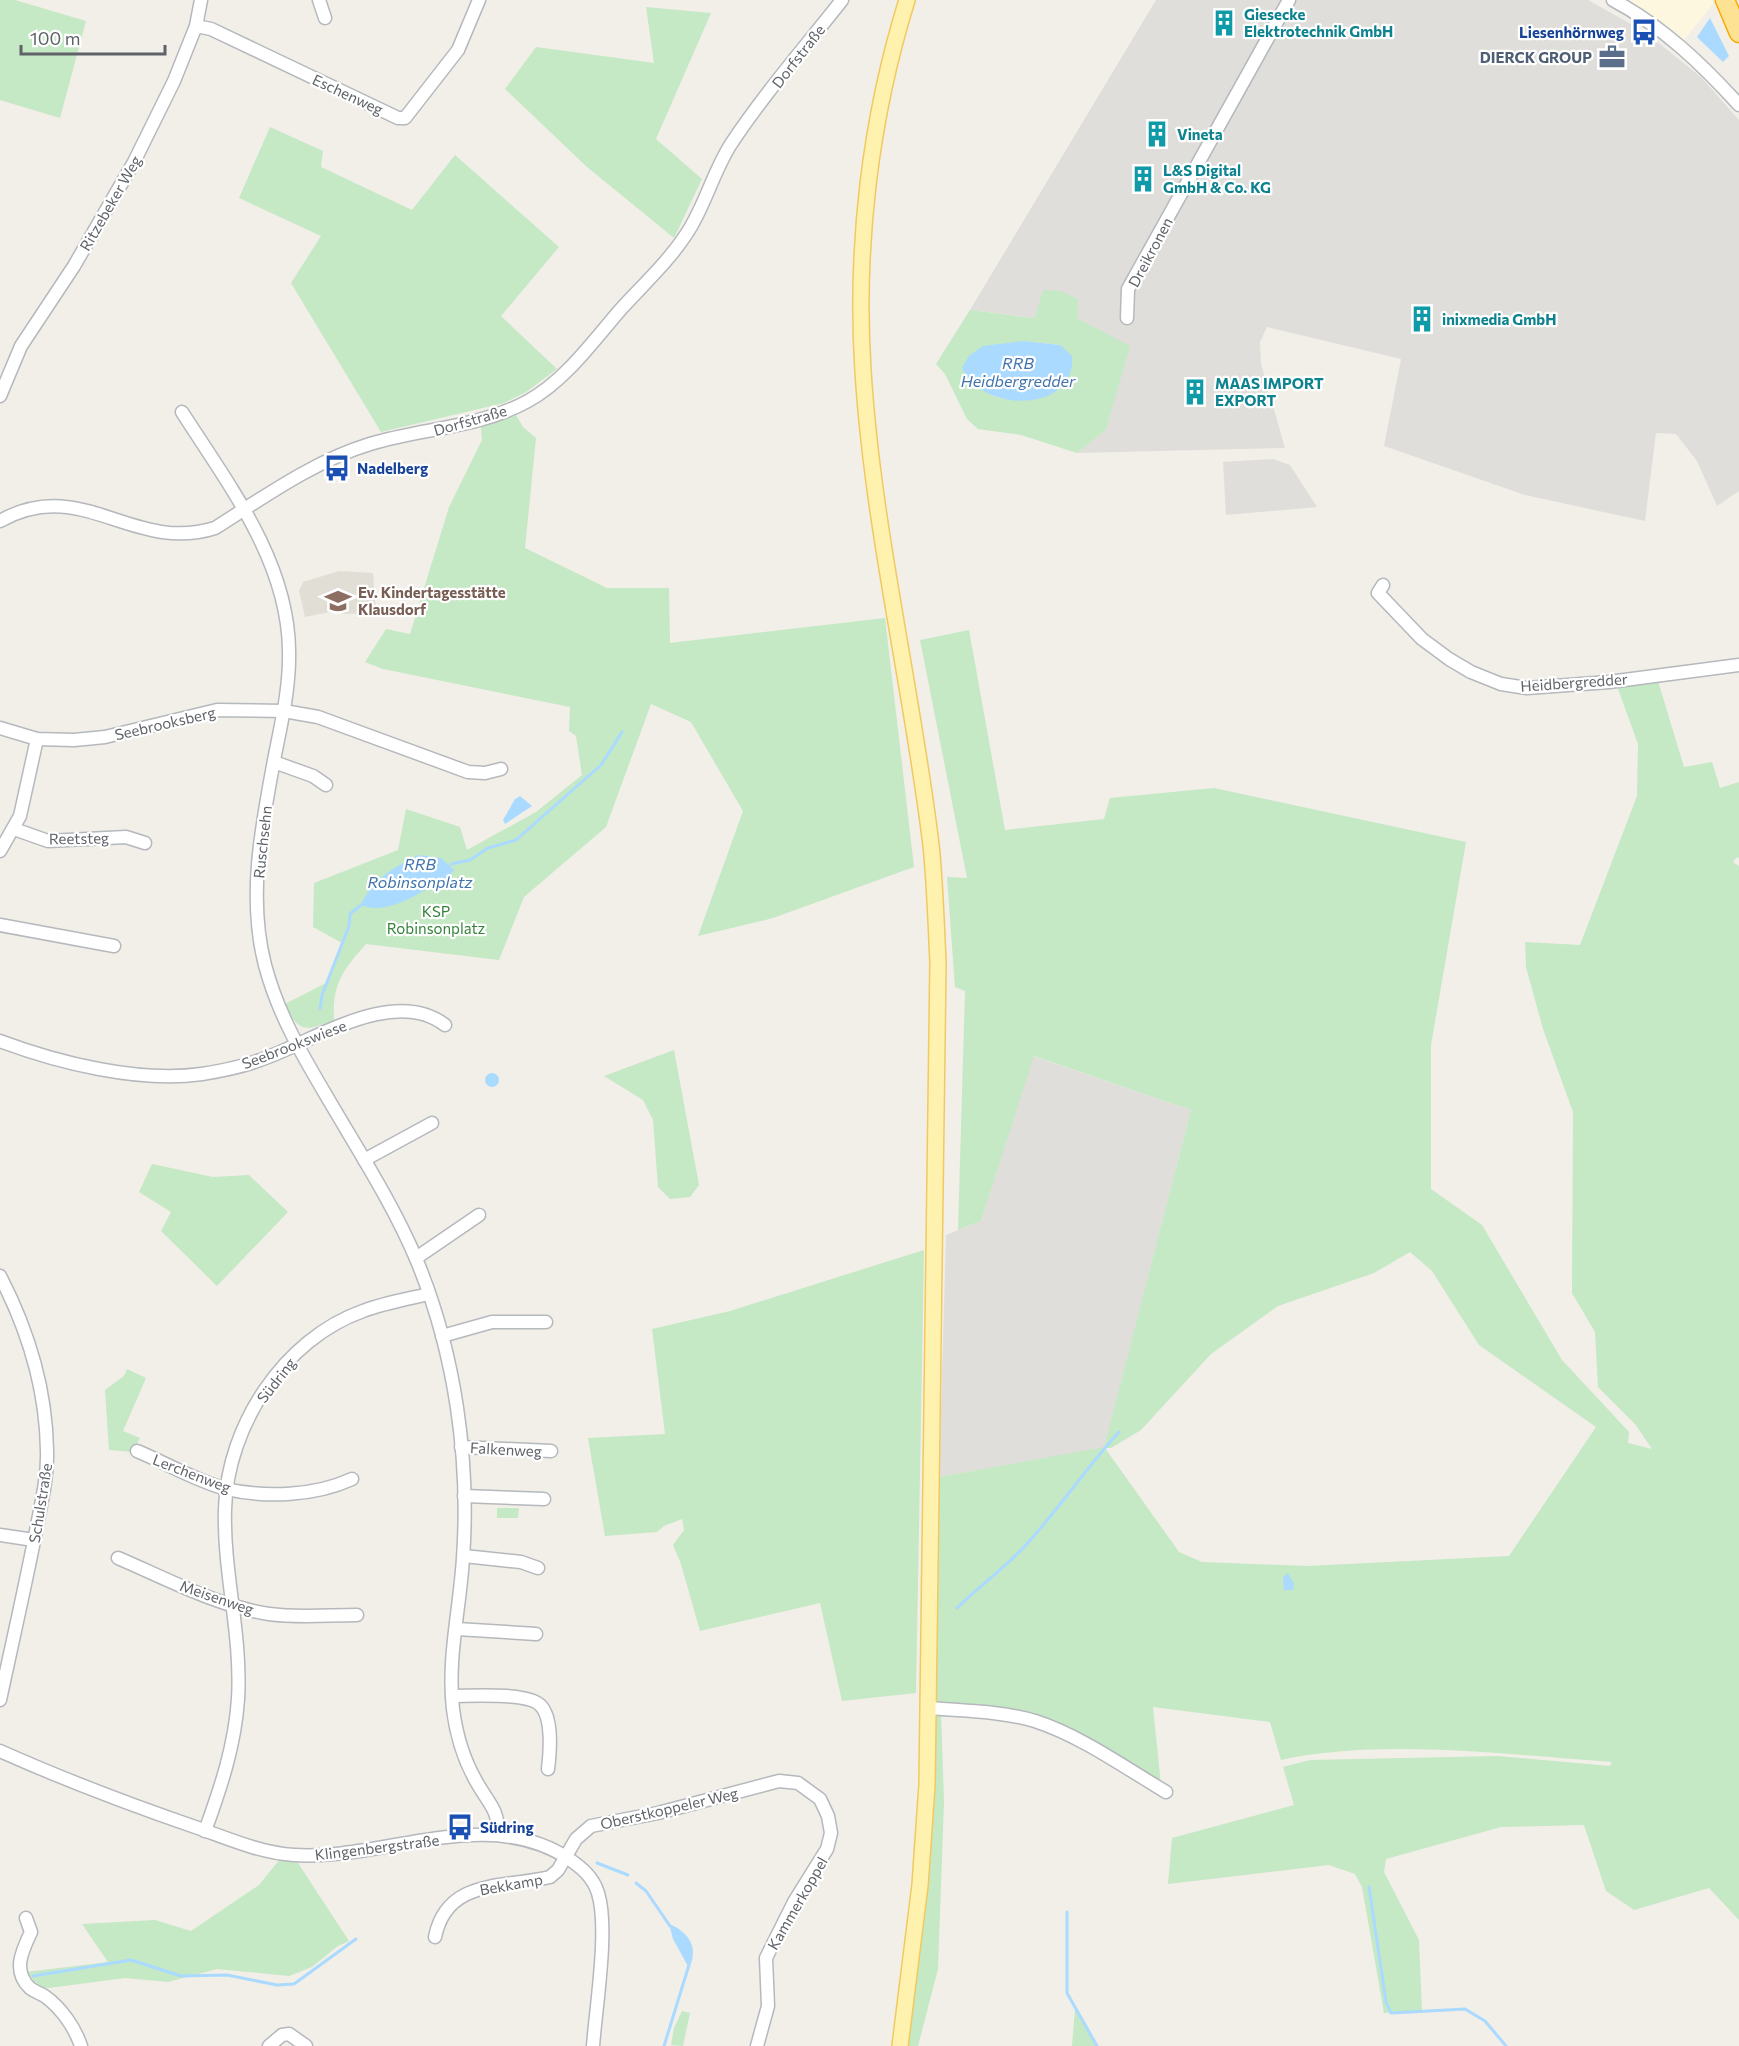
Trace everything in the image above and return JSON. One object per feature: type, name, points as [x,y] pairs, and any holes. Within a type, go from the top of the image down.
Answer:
[{"type":"highway","points":[[1725,0],[1739,33]]},
{"type":"main road","points":[[900,2046],[920,1885],[927,1785],[938,962],[931,846],[869,444],[863,369],[862,278],[870,171],[883,89],[907,0]]},
{"type":"street","name":"Ritzebeker Weg","points":[[0,396],[21,346],[74,266],[134,162],[174,81],[196,26],[201,0]]},
{"type":"street","points":[[319,0],[325,18]]},
{"type":"street","name":"Eschenweg","points":[[196,26],[211,29],[398,118],[405,118],[458,50],[479,0]]},
{"type":"street","name":"Dorfstraße","points":[[0,521],[34,506],[67,506],[153,531],[176,535],[199,533],[215,528],[301,475],[352,450],[502,413],[529,401],[546,389],[575,360],[681,241],[738,133],[842,0]]},
{"type":"street","name":"Dreikronen","points":[[1126,318],[1128,290],[1288,0]]},
{"type":"street","points":[[1612,0],[1666,35],[1702,65],[1739,105]]},
{"type":"street","points":[[182,412],[244,509]]},
{"type":"street","name":"Ruschsehn","points":[[244,509],[279,586],[286,615],[289,650],[284,711],[264,814],[257,870],[257,904],[265,964],[296,1044],[364,1161],[416,1258]]},
{"type":"street","name":"Heidbergredder","points":[[1383,585],[1378,593],[1422,639],[1471,672],[1501,684],[1527,688],[1609,682],[1739,665]]},
{"type":"street","name":"Seebrooksberg","points":[[0,728],[37,739],[105,737],[217,710],[284,711],[318,717],[457,769],[485,773],[501,770]]},
{"type":"street","points":[[0,851],[14,829],[24,801],[37,739]]},
{"type":"street","points":[[274,762],[296,769],[326,785]]},
{"type":"street","name":"Reetsteg","points":[[14,829],[48,841],[126,837],[145,843]]},
{"type":"street","points":[[0,926],[114,946]]},
{"type":"street","name":"Seebrookswiese","points":[[0,1041],[95,1067],[182,1076],[224,1070],[260,1060],[325,1030],[362,1018],[398,1012],[420,1013],[436,1018],[445,1025]]},
{"type":"street","points":[[364,1161],[432,1123]]},
{"type":"street","points":[[478,1215],[416,1258],[442,1336],[455,1398],[461,1447],[464,1556],[452,1696],[459,1737],[475,1780],[496,1812],[498,1836]]},
{"type":"street","name":"Schulstraße","points":[[0,1276],[18,1311],[39,1377],[48,1450],[45,1483],[0,1700]]},
{"type":"street","name":"Südring","points":[[205,1831],[226,1772],[236,1726],[239,1668],[226,1527],[227,1489],[233,1459],[247,1419],[271,1382],[299,1351],[334,1326],[361,1311],[429,1294]]},
{"type":"street","points":[[442,1336],[492,1322],[546,1322]]},
{"type":"street","name":"Falkenweg","points":[[461,1447],[551,1451]]},
{"type":"street","name":"Lerchenweg","points":[[137,1451],[227,1489],[306,1493],[335,1487],[352,1479]]},
{"type":"street","points":[[464,1496],[544,1499]]},
{"type":"street","points":[[0,1535],[34,1540]]},
{"type":"street","points":[[464,1556],[521,1562],[538,1568]]},
{"type":"street","name":"Meisenweg","points":[[118,1558],[233,1605],[293,1616],[357,1615]]},
{"type":"street","points":[[457,1629],[536,1634]]},
{"type":"street","points":[[452,1696],[523,1698],[539,1703],[544,1710],[550,1739],[548,1769]]},
{"type":"street","points":[[929,1708],[1002,1714],[1035,1721],[1065,1734],[1166,1792]]},
{"type":"street","name":"Klingenbergstraße","points":[[0,1751],[102,1795],[205,1831],[266,1850],[292,1855],[358,1851],[464,1836],[498,1836],[545,1847],[565,1856],[582,1868],[594,1882],[600,1904],[601,1942],[593,2046]]},
{"type":"street","name":"Oberstkoppeler Weg","points":[[565,1856],[576,1839],[591,1826],[621,1818],[651,1815],[787,1780]]},
{"type":"street","name":"Kammerkoppel","points":[[757,2046],[768,2006],[766,1958],[794,1902],[827,1849],[831,1833],[828,1816],[820,1799],[810,1790],[787,1780]]},
{"type":"street","name":"Bekkamp","points":[[435,1937],[445,1912],[471,1891],[487,1886],[550,1876],[558,1870],[565,1856]]},
{"type":"street","points":[[26,1918],[31,1932],[22,1950],[19,1968],[30,1987],[48,1999],[73,2025],[81,2046]]},
{"type":"street","points":[[269,2046],[282,2035],[289,2034],[306,2046]]},
{"type":"shaded area","points":[[1156,0],[1588,0],[1645,32],[1701,77],[1739,120],[1739,491],[1717,506],[1697,461],[1676,434],[1656,433],[1645,521],[1525,495],[1384,446],[1401,359],[1267,327],[1260,342],[1261,364],[1285,448],[1077,453],[1106,430],[1129,346],[1077,318],[1036,318],[970,310]]},
{"type":"shaded area","points":[[1625,0],[1712,0],[1713,4],[1684,40]]},
{"type":"shaded area","points":[[1273,459],[1290,465],[1317,507],[1226,515],[1223,462]]},
{"type":"shaded area","name":"Ev. Kindertagesstätte Klausdorf","points":[[339,571],[373,573],[376,613],[330,612],[305,617],[299,591],[303,582]]},
{"type":"shaded area","points":[[1033,1056],[1191,1110],[1104,1448],[939,1477],[946,1235],[981,1221]]},
{"type":"green space","points":[[0,0],[15,0],[86,21],[60,118],[0,100]]},
{"type":"green space","points":[[646,7],[711,13],[656,139],[702,179],[674,238],[587,167],[505,89],[536,47],[654,63]]},
{"type":"green space","points":[[270,127],[323,151],[321,167],[412,210],[455,155],[559,247],[501,316],[557,369],[526,392],[504,403],[381,432],[291,283],[321,236],[239,198]]},
{"type":"green space","points":[[1043,290],[1061,291],[1078,299],[1077,318],[1130,346],[1106,430],[1077,453],[1021,435],[978,429],[967,419],[945,374],[936,364],[970,310],[1035,318]],"holes":[[[1024,341],[1060,345],[1027,399],[1004,399],[990,394],[965,367]]]},
{"type":"green space","name":"KSP Robinsonplatz","points":[[516,415],[523,427],[536,438],[525,548],[607,588],[669,588],[670,643],[885,618],[914,867],[773,918],[698,936],[743,811],[691,722],[651,704],[606,827],[524,897],[499,960],[366,944],[345,970],[337,987],[334,1020],[310,1028],[304,1027],[295,1021],[285,1004],[326,983],[342,943],[313,927],[314,883],[398,850],[406,809],[460,827],[467,850],[536,812],[582,775],[576,736],[569,731],[570,707],[383,669],[365,662],[386,629],[410,634],[449,507],[482,440],[481,427]]},
{"type":"green space","points":[[969,630],[1005,830],[1104,819],[1110,798],[1214,788],[1466,842],[1431,1045],[1431,1189],[1482,1225],[1562,1360],[1629,1432],[1628,1443],[1652,1449],[1635,1424],[1598,1387],[1595,1332],[1572,1293],[1573,1112],[1543,1029],[1526,967],[1525,942],[1580,945],[1637,796],[1638,744],[1617,686],[1658,681],[1684,767],[1712,762],[1720,788],[1739,782],[1739,858],[1737,857],[1733,862],[1739,866],[1739,1920],[1709,1888],[1634,1910],[1606,1891],[1584,1825],[1501,1827],[1386,1859],[1384,1872],[1419,1940],[1422,2011],[1384,2013],[1362,1887],[1355,1874],[1329,1865],[1168,1884],[1172,1838],[1294,1805],[1283,1767],[1310,1760],[1498,1756],[1610,1766],[1612,1762],[1488,1752],[1403,1749],[1320,1753],[1281,1760],[1270,1722],[1153,1707],[1161,1785],[1066,1731],[1006,1712],[935,1702],[939,1477],[1104,1447],[1191,1110],[1034,1056],[981,1221],[958,1230],[965,991],[955,987],[947,877],[967,878],[920,640]],"holes":[[[1410,1252],[1432,1271],[1479,1345],[1596,1427],[1509,1556],[1307,1566],[1202,1562],[1179,1552],[1105,1448],[1111,1448],[1141,1430],[1211,1354],[1278,1306],[1374,1273]]]},
{"type":"green space","points":[[674,1050],[699,1185],[690,1197],[670,1199],[658,1187],[653,1120],[643,1100],[604,1076]]},
{"type":"green space","points":[[152,1164],[213,1177],[249,1175],[288,1212],[217,1286],[161,1231],[171,1212],[139,1192]]},
{"type":"green space","points":[[924,1250],[916,1693],[842,1701],[820,1603],[700,1631],[681,1564],[673,1545],[684,1530],[682,1519],[664,1526],[657,1532],[605,1536],[588,1438],[665,1434],[652,1329],[730,1311]]},
{"type":"green space","points":[[127,1369],[146,1378],[123,1431],[140,1438],[133,1452],[109,1450],[105,1390],[124,1376]]},
{"type":"green space","points":[[497,1508],[519,1508],[518,1518],[497,1518]]},
{"type":"green space","points":[[941,1712],[944,1802],[938,1969],[918,2046],[905,2046],[934,1715]]},
{"type":"green space","points":[[280,1859],[298,1863],[349,1941],[338,1946],[312,1967],[289,1976],[217,1969],[168,1982],[125,1978],[41,1989],[26,1972],[108,1962],[82,1924],[155,1920],[191,1931],[259,1885]]},
{"type":"green space","points":[[1075,2009],[1097,2046],[1072,2046]]},
{"type":"green space","points":[[682,2011],[690,2013],[683,2046],[671,2045],[674,2028]]},
{"type":"water","points":[[1710,18],[1729,56],[1723,62],[1697,37]]},
{"type":"water","name":"RRB Heidbergredder","points":[[1024,341],[1060,345],[1072,356],[1070,375],[1060,388],[1045,397],[1026,401],[988,394],[973,383],[962,368],[969,356],[983,346]]},
{"type":"water","points":[[520,796],[532,806],[505,824],[503,820],[515,799]]},
{"type":"water","name":"RRB Robinsonplatz","points":[[418,855],[441,858],[454,870],[450,876],[395,905],[372,908],[361,905],[378,881],[393,869]]},
{"type":"water","points":[[492,1073],[497,1075],[499,1080],[497,1085],[492,1087],[487,1085],[485,1080],[487,1075]]},
{"type":"water","points":[[1288,1573],[1294,1584],[1293,1590],[1284,1590],[1283,1577]]},
{"type":"water","points":[[669,1924],[682,1931],[690,1942],[693,1954],[689,1968],[673,1939]]},
{"type":"waterway","points":[[451,864],[470,860],[488,848],[516,840],[601,765],[622,732]]},
{"type":"waterway","points":[[320,1009],[322,995],[349,926],[350,914],[361,905]]},
{"type":"waterway","points":[[957,1608],[1025,1546],[1119,1432]]},
{"type":"waterway","points":[[597,1863],[628,1875]]},
{"type":"waterway","points":[[636,1883],[646,1891],[670,1926]]},
{"type":"waterway","points":[[1369,1887],[1386,2002],[1391,2013],[1465,2009],[1485,2021],[1506,2046]]},
{"type":"waterway","points":[[1067,1912],[1067,1993],[1097,2046]]},
{"type":"waterway","points":[[33,1976],[131,1960],[181,1976],[227,1975],[277,1985],[294,1984],[356,1939]]},
{"type":"waterway","points":[[664,2046],[689,1965]]},
{"type":"place","name":"Giesecke Elektrotechnik GmbH","points":[[1224,23]]},
{"type":"place","name":"Liesenhörnweg","points":[[1644,32]]},
{"type":"place","name":"DIERCK GROUP","points":[[1612,57]]},
{"type":"place","name":"Vineta","points":[[1157,134]]},
{"type":"place","name":"L&S Digital GmbH & Co. KG","points":[[1143,179]]},
{"type":"place","name":"inixmedia GmbH","points":[[1422,319]]},
{"type":"place","name":"MAAS IMPORT EXPORT","points":[[1195,392]]},
{"type":"place","name":"Nadelberg","points":[[337,468]]},
{"type":"place","name":"Ev. Kindertagesstätte Klausdorf","points":[[338,601]]},
{"type":"place","name":"Südring","points":[[460,1827]]}]
